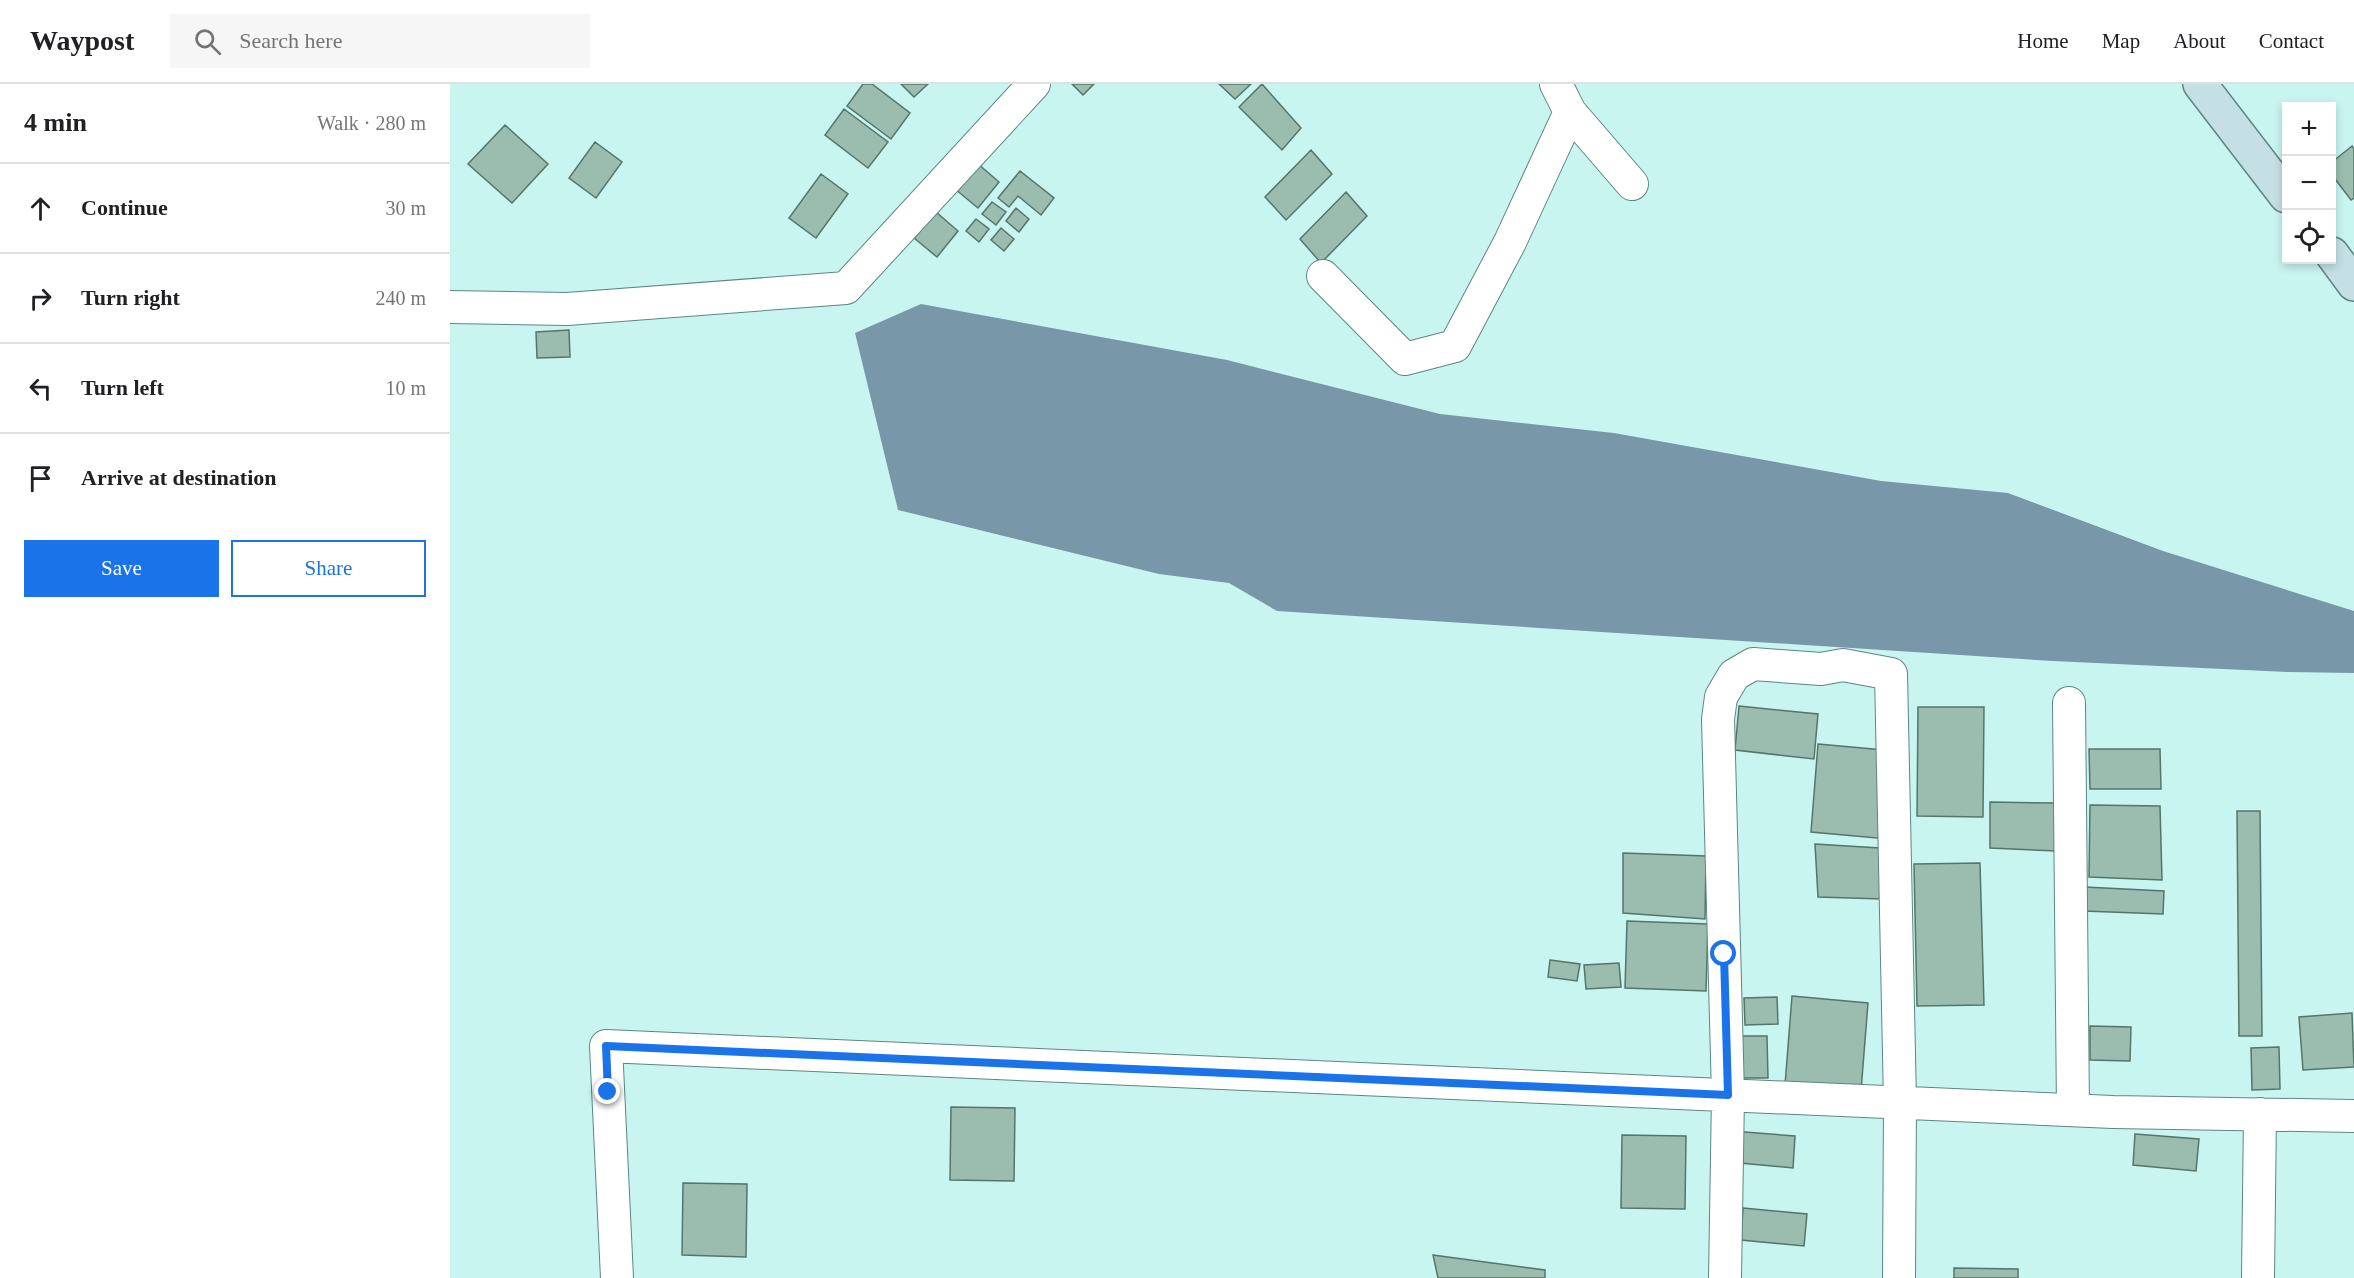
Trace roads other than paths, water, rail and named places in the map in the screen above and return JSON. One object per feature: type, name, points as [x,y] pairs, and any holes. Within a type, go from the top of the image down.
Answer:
[{"type":"street","points":[[450,307],[567,309],[846,288],[1034,84]]},
{"type":"street","points":[[1556,84],[1570,112],[1632,184]]},
{"type":"street","points":[[2200,84],[2282,191]]},
{"type":"street","points":[[1323,276],[1405,359],[1455,346],[1510,243],[1570,112]]},
{"type":"street","points":[[2336,261],[2354,284]]},
{"type":"street","points":[[1725,1278],[1728,1095],[1718,718],[1721,697],[1734,675],[1752,664],[1821,669],[1843,665],[1891,674],[1900,1102],[1899,1278]]},
{"type":"street","points":[[2069,703],[2073,1110]]},
{"type":"street","points":[[617,1278],[606,1046],[2073,1110],[2354,1116]]},
{"type":"street","points":[[2258,1278],[2260,1114]]},
{"type":"water","points":[[921,304],[1227,360],[1440,414],[1614,433],[1881,481],[2008,493],[2163,551],[2354,611],[2354,673],[2053,661],[1277,611],[1229,583],[1159,574],[898,510],[855,333]]}]
